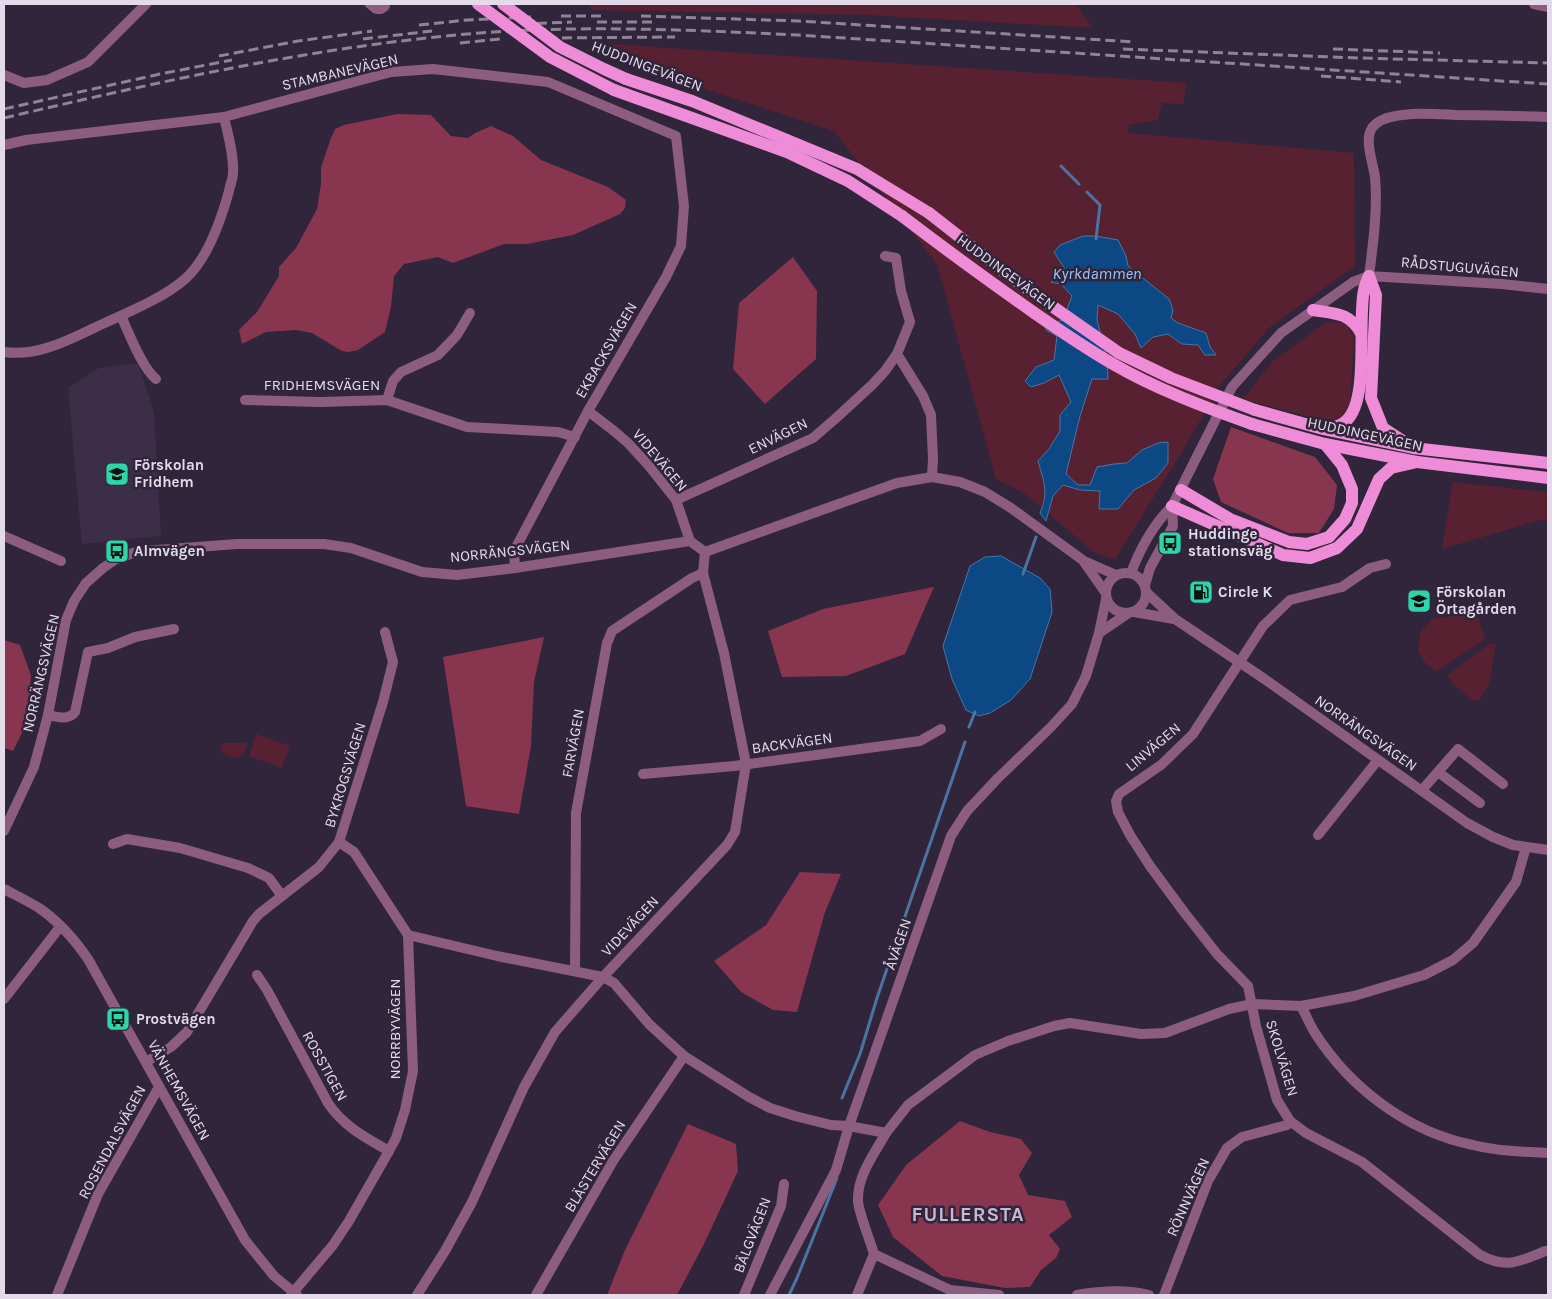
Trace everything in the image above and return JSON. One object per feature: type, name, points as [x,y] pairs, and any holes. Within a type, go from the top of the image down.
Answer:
[{"type":"main road","name":"HUDDINGEVÄGEN","points":[[478,4],[550,57],[614,90],[787,152],[848,181],[902,216],[1080,345],[1114,365],[1166,391],[1252,424],[1325,444],[1417,462],[1548,478]]},
{"type":"main road","name":"HUDDINGEVÄGEN","points":[[503,4],[560,47],[604,69],[626,79],[692,101],[858,169],[929,213],[1012,278],[1119,353],[1171,378],[1255,410],[1323,429],[1413,448],[1548,463]]},
{"type":"main road","points":[[1323,429],[1339,426],[1348,420],[1357,401],[1361,371],[1364,290],[1369,276]]},
{"type":"main road","points":[[1369,276],[1376,295],[1371,398],[1383,428],[1413,448]]},
{"type":"main road","points":[[1313,310],[1345,315],[1356,324],[1361,333]]},
{"type":"main road","points":[[1181,490],[1230,519],[1289,542],[1307,544],[1329,537],[1345,519],[1352,503],[1352,489],[1342,465],[1325,444]]},
{"type":"main road","points":[[1172,506],[1283,556],[1310,558],[1337,548],[1357,529],[1379,479],[1391,468],[1417,462]]},
{"type":"street","points":[[4,75],[24,82],[47,80],[88,62],[146,4]]},
{"type":"street","points":[[370,4],[376,9],[382,9],[385,4]]},
{"type":"street","points":[[1534,4],[1548,7]]},
{"type":"street","name":"STAMBANEVÄGEN","points":[[4,145],[26,140],[224,116],[391,72],[433,69],[548,82],[676,136]]},
{"type":"street","points":[[1130,573],[1160,518],[1172,506],[1181,490],[1232,387],[1281,333],[1353,282],[1369,276],[1374,228],[1375,186],[1369,150],[1369,136],[1372,128],[1379,121],[1390,117],[1412,114],[1548,117]]},
{"type":"street","points":[[4,352],[20,353],[54,345],[121,316],[169,291],[196,268],[221,217],[233,174],[233,158],[224,116]]},
{"type":"street","name":"EKBACKSVÄGEN","points":[[515,568],[514,551],[588,411],[666,278],[681,246],[684,206],[676,136]]},
{"type":"street","name":"ENVÄGEN","points":[[676,500],[813,438],[885,371],[896,354],[910,322],[901,291],[896,258],[885,256]]},
{"type":"street","name":"RÅDSTUGUVÄGEN","points":[[1369,276],[1502,284],[1548,289]]},
{"type":"street","points":[[387,400],[393,381],[401,372],[438,355],[457,335],[470,313]]},
{"type":"street","points":[[121,316],[151,375],[156,379]]},
{"type":"street","points":[[896,354],[923,396],[931,415],[932,477]]},
{"type":"street","name":"FRIDHEMSVÄGEN","points":[[245,400],[320,402],[387,400],[468,426],[558,432],[575,437]]},
{"type":"street","name":"VIDEVÄGEN","points":[[588,411],[628,443],[676,500],[690,541]]},
{"type":"street","points":[[690,541],[705,552],[897,483],[932,477],[960,482],[985,492],[1011,508],[1084,561],[1116,575]]},
{"type":"street","points":[[1099,633],[1142,606],[1145,600],[1150,568],[1173,526],[1172,506]]},
{"type":"street","points":[[4,536],[61,561]]},
{"type":"street","name":"NORRÄNGSVÄGEN","points":[[4,831],[34,767],[48,715],[66,620],[80,590],[95,574],[116,559],[133,553],[238,544],[324,544],[351,548],[422,572],[457,575],[690,541]]},
{"type":"street","name":"VIDEVÄGEN","points":[[417,1295],[445,1251],[472,1202],[524,1087],[555,1032],[603,976],[727,845],[735,832],[746,764],[724,653],[703,573],[705,552]]},
{"type":"street","points":[[1084,561],[1114,610],[1120,613],[1131,613]]},
{"type":"street","name":"LINVÄGEN","points":[[1116,801],[1119,794],[1161,765],[1193,734],[1263,626],[1290,600],[1342,587],[1370,568],[1386,564]]},
{"type":"street","name":"FARVÄGEN","points":[[576,970],[576,813],[606,643],[612,631],[692,578],[703,573]]},
{"type":"street","points":[[1105,596],[1107,585],[1111,579],[1123,573],[1130,573],[1141,579],[1146,589]]},
{"type":"street","name":"NORRÄNGSVÄGEN","points":[[1146,589],[1175,619],[1467,822],[1493,837],[1513,845],[1548,850]]},
{"type":"street","name":"ÅVÄGEN","points":[[770,1295],[836,1170],[952,836],[967,811],[1072,704],[1086,676],[1099,633],[1105,596]]},
{"type":"street","name":"NORRÄNGSVÄGEN","points":[[1131,613],[1175,619]]},
{"type":"street","points":[[48,715],[69,718],[75,712],[88,652],[108,648],[135,637],[174,629]]},
{"type":"street","name":"BYKROGSVÄGEN","points":[[146,1062],[171,1047],[187,1032],[259,914],[319,867],[340,842],[384,702],[393,662],[385,632]]},
{"type":"street","name":"BACKVÄGEN","points":[[644,774],[746,764],[920,741],[941,729]]},
{"type":"street","points":[[1422,790],[1458,749],[1503,784]]},
{"type":"street","points":[[1318,835],[1378,760]]},
{"type":"street","points":[[1438,772],[1480,803]]},
{"type":"street","name":"SKOLVÄGEN","points":[[1116,801],[1118,812],[1130,835],[1150,866],[1206,940],[1248,986],[1256,1026],[1277,1100],[1290,1121],[1306,1132],[1362,1162],[1480,1255],[1502,1263],[1515,1263],[1548,1251]]},
{"type":"street","points":[[113,844],[127,839],[180,848],[248,868],[269,878],[282,896]]},
{"type":"street","points":[[340,842],[354,852],[408,935],[497,956],[603,976],[614,983],[649,1024],[684,1056],[749,1097],[770,1108],[795,1116],[831,1125],[850,1126],[886,1133]]},
{"type":"street","points":[[856,1295],[874,1254],[858,1202],[859,1187],[866,1169],[886,1133],[908,1105],[960,1065],[975,1055],[1008,1041],[1054,1026],[1070,1023],[1141,1034],[1165,1033],[1229,1009],[1252,1004],[1301,1006],[1354,996],[1424,975],[1453,960],[1473,943],[1516,882],[1526,847]]},
{"type":"street","name":"VÄNHEMSVÄGEN","points":[[4,889],[39,908],[60,926],[88,959],[245,1240],[274,1276],[294,1295]]},
{"type":"street","points":[[4,999],[60,926]]},
{"type":"street","name":"NORRBYVÄGEN","points":[[294,1295],[349,1221],[389,1152],[396,1138],[405,1110],[413,1071],[408,935]]},
{"type":"street","name":"ROSSTIGEN","points":[[257,975],[335,1114],[354,1130],[389,1152]]},
{"type":"street","points":[[1301,1006],[1314,1032],[1333,1058],[1358,1084],[1385,1107],[1412,1123],[1442,1136],[1472,1145],[1522,1152],[1548,1153]]},
{"type":"street","name":"BLÄSTERVÄGEN","points":[[536,1295],[613,1161],[684,1056]]},
{"type":"street","name":"ROSENDALSVÄGEN","points":[[57,1295],[98,1194],[159,1087]]},
{"type":"street","name":"RÖNNVÄGEN","points":[[1164,1295],[1208,1181],[1226,1148],[1242,1137],[1286,1125],[1290,1121]]},
{"type":"street","name":"BÄLGVÄGEN","points":[[744,1295],[780,1206],[784,1184]]},
{"type":"street","points":[[874,1254],[950,1290],[999,1295]]},
{"type":"street","points":[[1077,1295],[1102,1291],[1148,1295]]},
{"type":"shaded area","points":[[589,4],[1075,4],[1093,28],[869,15],[592,10]]},
{"type":"shaded area","points":[[610,44],[1187,83],[1183,104],[1162,103],[1158,120],[1129,125],[1128,133],[1354,153],[1355,266],[1269,328],[1221,384],[1182,452],[1115,559],[1095,553],[1024,493],[996,479],[937,264],[834,131],[618,61]]},
{"type":"shaded area","points":[[397,114],[431,115],[451,136],[468,138],[491,126],[513,136],[541,160],[608,187],[626,200],[625,208],[620,214],[573,235],[527,244],[504,244],[453,263],[438,257],[404,264],[394,276],[391,307],[385,332],[358,350],[342,351],[312,333],[296,330],[266,332],[242,344],[239,330],[257,312],[279,276],[279,267],[296,248],[317,209],[321,184],[321,167],[335,129],[344,125]]},
{"type":"shaded area","points":[[793,257],[817,291],[816,359],[765,404],[733,369],[739,303]]},
{"type":"shaded area","points":[[1326,322],[1344,323],[1354,336],[1350,403],[1341,418],[1325,421],[1243,399],[1272,362]]},
{"type":"shaded area","name":"Förskolan Fridhem","points":[[138,363],[154,413],[161,536],[82,544],[68,388],[99,368]]},
{"type":"shaded area","points":[[1231,427],[1315,457],[1337,485],[1334,509],[1319,533],[1288,533],[1221,502],[1213,479]]},
{"type":"shaded area","points":[[1452,482],[1548,492],[1548,521],[1540,520],[1442,549]]},
{"type":"shaded area","points":[[934,587],[905,654],[846,676],[782,677],[768,631],[823,609]]},
{"type":"shaded area","points":[[1476,611],[1485,639],[1437,671],[1426,664],[1418,651],[1420,633],[1432,619]]},
{"type":"shaded area","points":[[544,637],[534,682],[531,746],[519,814],[466,806],[443,657]]},
{"type":"shaded area","points":[[4,640],[20,645],[31,675],[28,721],[13,751],[4,748]]},
{"type":"shaded area","points":[[1489,644],[1496,644],[1489,683],[1480,699],[1473,701],[1453,684],[1447,676]]},
{"type":"shaded area","points":[[256,734],[290,746],[282,768],[249,756]]},
{"type":"shaded area","points":[[222,743],[248,743],[244,754],[237,758],[223,754],[221,751]]},
{"type":"shaded area","points":[[800,872],[841,874],[825,912],[797,1012],[773,1010],[741,992],[714,961],[766,925]]},
{"type":"shaded area","points":[[960,1121],[990,1132],[1021,1139],[1032,1153],[1019,1175],[1028,1195],[1065,1201],[1072,1217],[1049,1235],[1060,1249],[1056,1258],[1041,1270],[1030,1287],[1005,1288],[942,1276],[893,1237],[878,1205],[906,1165]]},
{"type":"shaded area","points":[[688,1124],[736,1144],[738,1171],[704,1244],[677,1295],[607,1295],[625,1250]]},
{"type":"water","name":"Kyrkdammen","points":[[1083,236],[1118,240],[1126,256],[1128,266],[1169,299],[1173,310],[1171,318],[1178,323],[1206,333],[1210,347],[1216,355],[1205,355],[1198,345],[1182,344],[1168,334],[1153,337],[1141,348],[1135,334],[1118,314],[1098,305],[1097,320],[1107,358],[1108,379],[1092,379],[1080,416],[1066,474],[1078,485],[1090,485],[1097,467],[1127,463],[1142,450],[1158,443],[1168,442],[1168,463],[1156,478],[1134,490],[1118,509],[1099,509],[1100,491],[1080,490],[1063,485],[1053,496],[1046,521],[1040,513],[1045,493],[1044,481],[1038,461],[1049,449],[1060,431],[1060,415],[1071,402],[1059,375],[1031,387],[1025,381],[1036,367],[1054,360],[1057,336],[1046,330],[1046,326],[1063,320],[1072,296],[1061,284],[1051,282],[1062,274],[1065,269],[1054,252],[1060,245]]},
{"type":"water","points":[[1001,556],[1040,578],[1050,589],[1052,612],[1030,679],[1011,700],[990,713],[979,716],[966,710],[952,679],[943,646],[970,566],[985,557]]},
{"type":"waterway","points":[[1061,166],[1079,184]]},
{"type":"waterway","points":[[1087,192],[1100,205],[1096,239]]},
{"type":"waterway","points":[[1023,574],[1036,537]]},
{"type":"waterway","points":[[969,727],[975,712]]},
{"type":"waterway","points":[[842,1098],[860,1054],[877,998],[965,742]]},
{"type":"waterway","points":[[789,1295],[837,1178]]},
{"type":"railway","points":[[561,16],[606,16]]},
{"type":"railway","points":[[641,16],[798,21],[1135,42]]},
{"type":"railway","points":[[419,25],[467,20],[531,17]]},
{"type":"railway","points":[[522,24],[572,22]]},
{"type":"railway","points":[[597,22],[652,22]]},
{"type":"railway","points":[[4,118],[181,78],[299,56],[419,39],[480,33],[559,29],[678,30],[798,35],[1548,84]]},
{"type":"railway","points":[[219,56],[298,41],[372,31]]},
{"type":"railway","points":[[363,39],[432,31]]},
{"type":"railway","points":[[547,38],[675,37]]},
{"type":"railway","points":[[460,43],[500,39]]},
{"type":"railway","points":[[1123,49],[1548,63]]},
{"type":"railway","points":[[1333,49],[1440,53]]},
{"type":"railway","points":[[4,109],[232,60]]},
{"type":"railway","points":[[1321,76],[1401,82]]},
{"type":"place","name":"Förskolan Fridhem","points":[[117,474]]},
{"type":"place","name":"Huddinge stationsväg","points":[[1170,543]]},
{"type":"place","name":"Almvägen","points":[[117,551]]},
{"type":"place","name":"Circle K","points":[[1201,592]]},
{"type":"place","name":"Förskolan Örtagården","points":[[1419,601]]},
{"type":"place","name":"Prostvägen","points":[[118,1019]]},
{"type":"district","name":"FULLERSTA","points":[[968,1214]]}]
